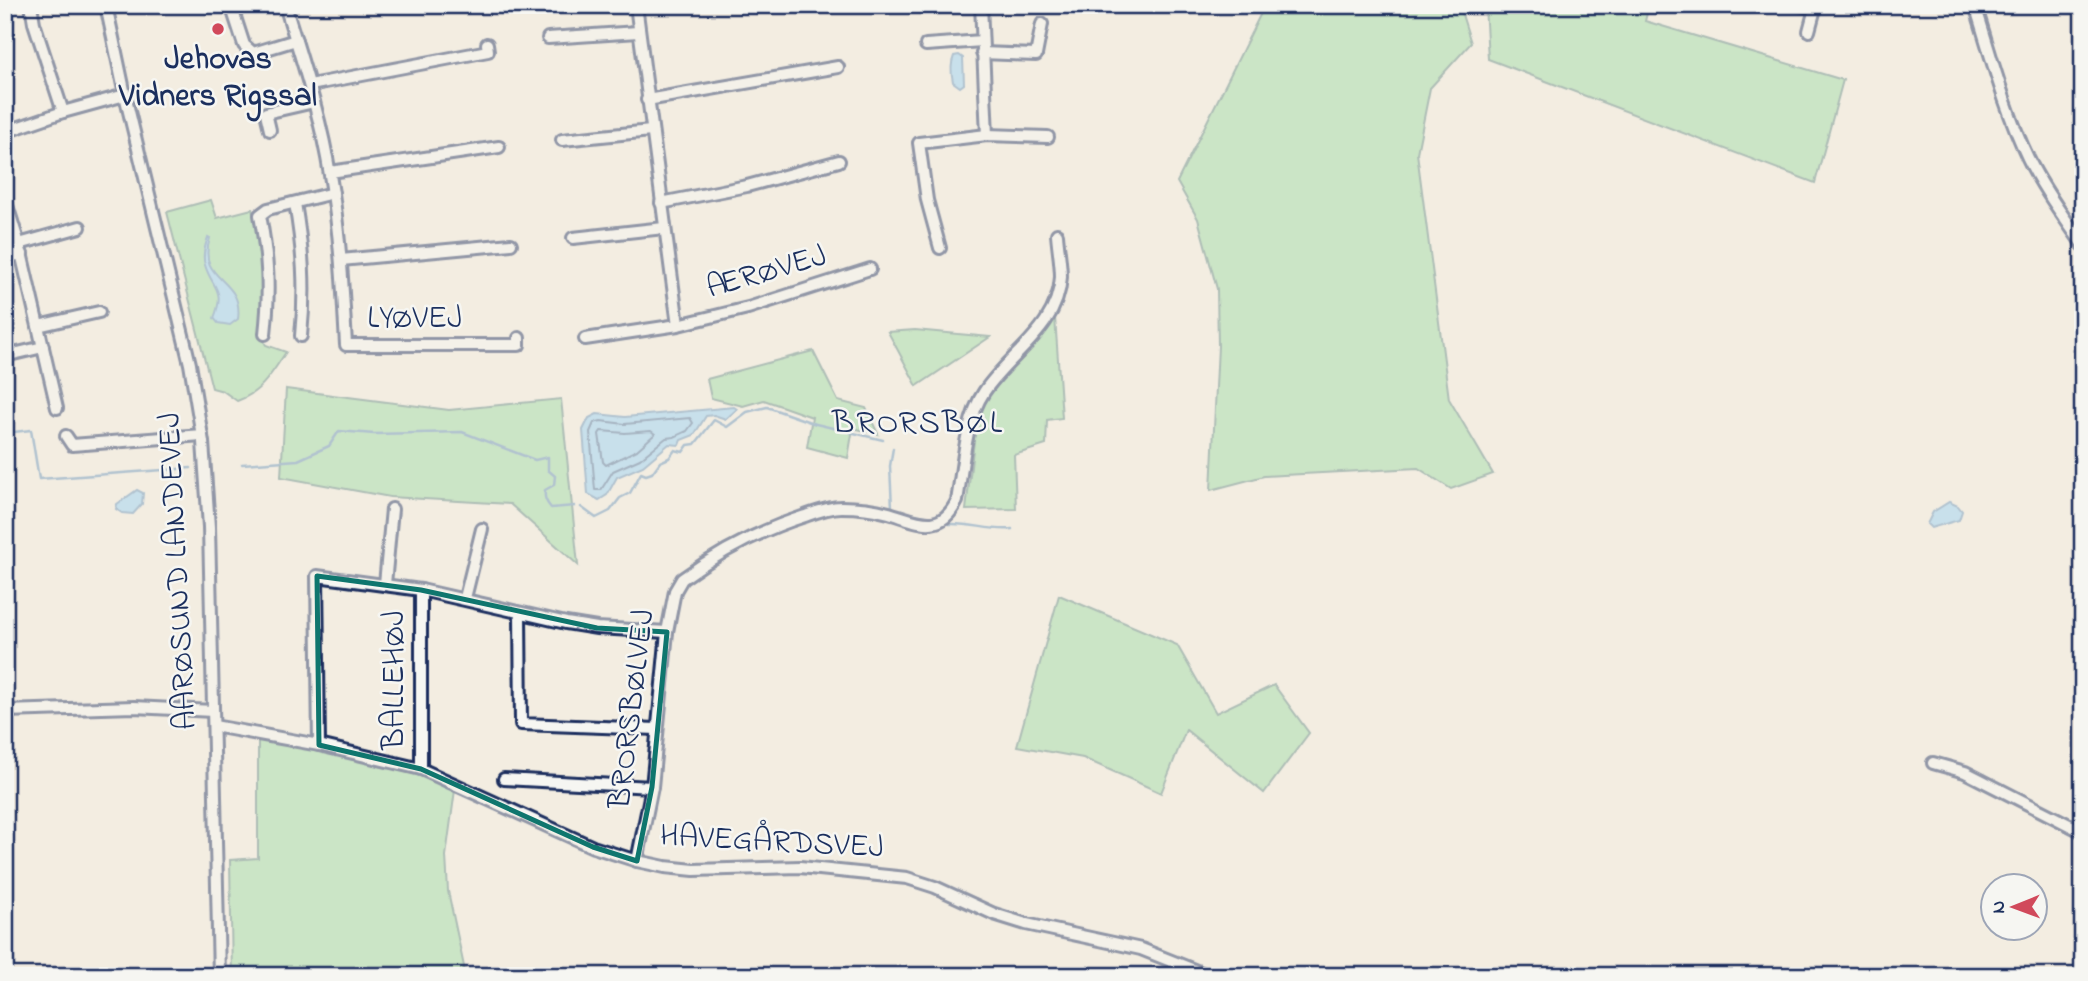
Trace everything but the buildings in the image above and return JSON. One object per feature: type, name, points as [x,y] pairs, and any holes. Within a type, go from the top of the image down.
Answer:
[{"type":"street","points":[[31,5],[33,23],[63,112]]},
{"type":"street","name":"AARØSUND LANDEVEJ","points":[[106,5],[124,96],[181,322],[202,435],[209,527],[219,976]]},
{"type":"street","points":[[231,5],[244,44],[253,53],[296,40]]},
{"type":"street","name":"LYØVEJ","points":[[285,5],[310,85],[330,172],[341,260],[346,345],[519,345],[519,338]]},
{"type":"street","name":"ÆRØVEJ","points":[[636,5],[678,326]]},
{"type":"street","points":[[981,5],[987,135]]},
{"type":"street","points":[[1801,5],[1815,7],[1809,31]]},
{"type":"street","points":[[1975,5],[2011,117],[2029,159],[2083,245]]},
{"type":"street","points":[[926,45],[982,47],[1036,55],[1042,24]]},
{"type":"street","points":[[548,38],[638,32]]},
{"type":"street","points":[[310,85],[488,51],[487,44]]},
{"type":"street","points":[[647,100],[838,67]]},
{"type":"street","points":[[5,132],[63,112],[124,96]]},
{"type":"street","points":[[270,130],[266,113],[314,102]]},
{"type":"street","points":[[562,139],[651,131]]},
{"type":"street","points":[[940,247],[927,200],[919,143],[987,135],[1048,137]]},
{"type":"street","points":[[330,172],[499,147]]},
{"type":"street","points":[[661,203],[747,186],[839,161]]},
{"type":"street","points":[[265,334],[269,296],[268,262],[260,215],[268,209],[333,192]]},
{"type":"street","points":[[5,199],[20,249],[57,408]]},
{"type":"street","points":[[295,202],[304,257],[305,295],[301,336]]},
{"type":"street","points":[[5,258],[20,249],[80,227]]},
{"type":"street","points":[[573,238],[664,228]]},
{"type":"street","name":"BRORSBØLVEJ","points":[[636,861],[652,786],[667,632],[675,591],[682,579],[752,536],[781,524],[839,507],[887,512],[928,524],[942,521],[951,513],[957,501],[973,413],[985,391],[1045,324],[1056,302],[1061,277],[1057,234]]},
{"type":"street","name":"LYØVEJ","points":[[341,260],[510,244]]},
{"type":"street","name":"ÆRØVEJ","points":[[585,339],[678,326],[748,309],[870,270]]},
{"type":"street","points":[[38,326],[99,312]]},
{"type":"street","points":[[5,356],[43,347]]},
{"type":"street","points":[[66,436],[72,445],[202,435]]},
{"type":"street","name":"BALLEHØJ","points":[[385,584],[392,509]]},
{"type":"street","points":[[465,598],[482,529]]},
{"type":"street","name":"BALLEHØJ","points":[[319,745],[317,576],[465,598],[520,614],[597,628],[667,632]]},
{"type":"street","name":"BALLEHØJ","points":[[421,590],[421,769]]},
{"type":"street","points":[[520,614],[521,724],[657,729]]},
{"type":"street","points":[[5,711],[134,707],[213,711]]},
{"type":"street","name":"HAVEGÅRDSVEJ","points":[[214,726],[319,745],[421,769],[593,848],[636,861],[694,870],[800,867],[907,878],[935,887],[994,914],[1026,924],[1141,949],[1209,976]]},
{"type":"street","points":[[1933,763],[1965,772],[2083,832]]},
{"type":"street","points":[[504,779],[652,786]]},
{"type":"highlighted area","points":[[317,576],[421,590],[597,628],[667,632],[652,787],[637,861],[593,847],[421,769],[319,745]]},
{"type":"green space","points":[[1265,5],[1459,5],[1471,43],[1430,88],[1417,153],[1449,399],[1493,474],[1451,489],[1418,468],[1264,476],[1211,490],[1218,346],[1217,289],[1198,219],[1177,182]]},
{"type":"green space","points":[[1485,5],[1649,5],[1645,21],[1843,80],[1815,183],[1488,59]]},
{"type":"green space","points":[[211,200],[217,218],[252,209],[262,251],[264,299],[261,337],[266,345],[286,352],[259,388],[237,401],[223,391],[212,388],[167,212]]},
{"type":"green space","points":[[1055,317],[1062,418],[1047,420],[1046,445],[1014,455],[1016,509],[966,510],[977,415],[989,395]]},
{"type":"green space","points":[[915,330],[990,337],[917,386],[888,332]]},
{"type":"green space","points":[[813,351],[838,401],[866,408],[878,434],[853,428],[848,458],[807,447],[812,417],[764,400],[743,406],[711,398],[707,379]]},
{"type":"green space","points":[[286,389],[449,410],[561,399],[578,565],[510,504],[390,497],[281,477]]},
{"type":"green space","points":[[1059,595],[1177,645],[1216,713],[1274,685],[1309,733],[1264,793],[1186,730],[1161,793],[1083,758],[1017,746]]},
{"type":"green space","points":[[258,737],[418,775],[455,790],[446,856],[448,891],[466,976],[232,976],[230,860],[258,858]]},
{"type":"water","points":[[954,56],[963,58],[964,84],[960,87],[953,82],[951,69]]},
{"type":"water","points":[[208,237],[209,264],[228,286],[238,305],[238,319],[230,325],[218,323],[214,318],[219,300],[217,289],[204,262]]},
{"type":"water","points":[[734,407],[737,409],[726,419],[714,415],[706,416],[694,435],[681,440],[679,445],[669,444],[643,466],[617,477],[607,495],[599,500],[588,494],[583,430],[589,418],[597,414],[625,417]]},
{"type":"water","points":[[137,490],[143,493],[142,504],[133,514],[122,513],[116,509],[117,504]]},
{"type":"water","points":[[1949,502],[1962,511],[1959,520],[1931,528],[1927,524],[1933,512]]},
{"type":"waterway","points":[[581,507],[596,518],[610,511],[620,498],[630,493],[641,473],[652,473],[660,462],[669,458],[675,450],[683,452],[688,445],[695,444],[714,420],[727,427],[747,412],[767,407],[816,424],[883,440]]},
{"type":"waterway","points":[[5,433],[31,430],[39,479],[191,468]]},
{"type":"waterway","points":[[242,464],[298,460],[329,446],[339,431],[374,434],[462,432],[535,460],[548,457],[548,470],[555,476],[554,485],[545,490],[547,502],[551,508],[575,506]]},
{"type":"waterway","points":[[893,448],[890,466],[892,508],[897,510]]},
{"type":"waterway","points":[[907,513],[931,517]]},
{"type":"waterway","points":[[949,524],[1012,529]]},
{"type":"place","name":"Jehovas Vidners Rigssal","points":[[218,29]]},
{"type":"district","name":"BRORSBØL","points":[[918,424]]}]
